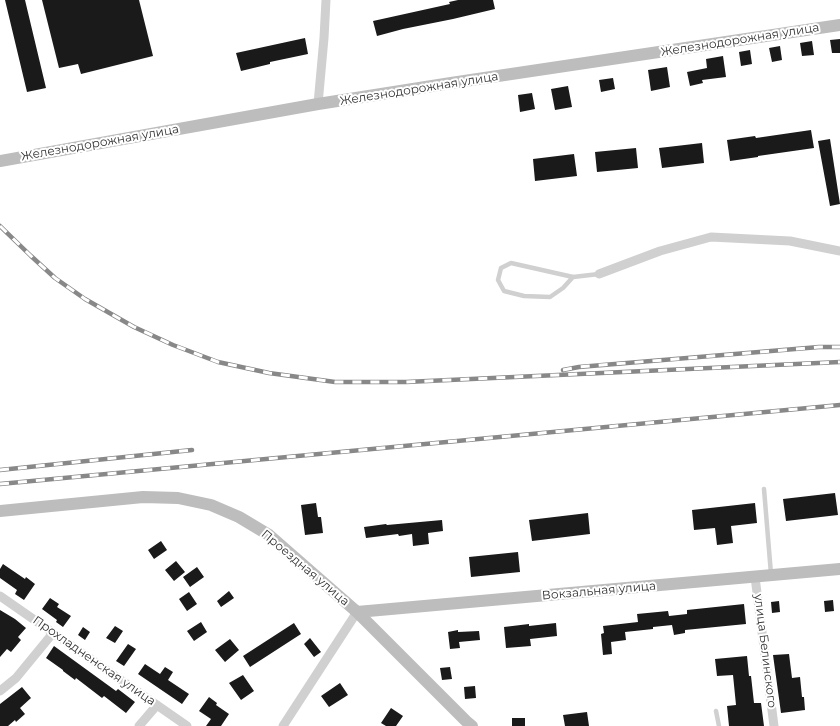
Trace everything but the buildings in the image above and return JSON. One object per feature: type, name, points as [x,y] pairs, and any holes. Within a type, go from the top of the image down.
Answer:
[{"type":"street","points":[[318,104],[326,0]]},
{"type":"street","name":"Железнодорожная улица","points":[[0,161],[318,104],[840,25]]},
{"type":"street","points":[[599,274],[660,251],[711,237],[790,241],[840,251]]},
{"type":"street","name":"Проездная улица","points":[[0,511],[143,497],[178,498],[211,505],[238,517],[270,535],[357,612],[472,726]]},
{"type":"street","name":"Вокзальная улица","points":[[357,612],[840,569]]},
{"type":"street","name":"улица Белинского","points":[[755,577],[774,726]]},
{"type":"street","name":"Прохладненская улица","points":[[0,596],[187,726]]},
{"type":"street","points":[[283,726],[357,612]]},
{"type":"street","points":[[0,691],[16,678],[53,633]]},
{"type":"street","points":[[140,726],[157,705]]},
{"type":"lane","points":[[573,277],[563,288],[550,297],[524,296],[504,292],[498,280],[501,268],[511,263],[573,277],[599,274]]},
{"type":"lane","points":[[764,489],[771,576]]},
{"type":"lane","points":[[716,711],[719,726]]},
{"type":"railway","points":[[0,226],[55,278],[85,299],[134,327],[173,345],[218,362],[269,373],[335,382],[406,382],[840,362]]},
{"type":"railway","points":[[563,370],[579,367],[819,347],[840,347]]},
{"type":"railway","points":[[0,484],[840,405]]},
{"type":"railway","points":[[0,470],[192,450]]}]
